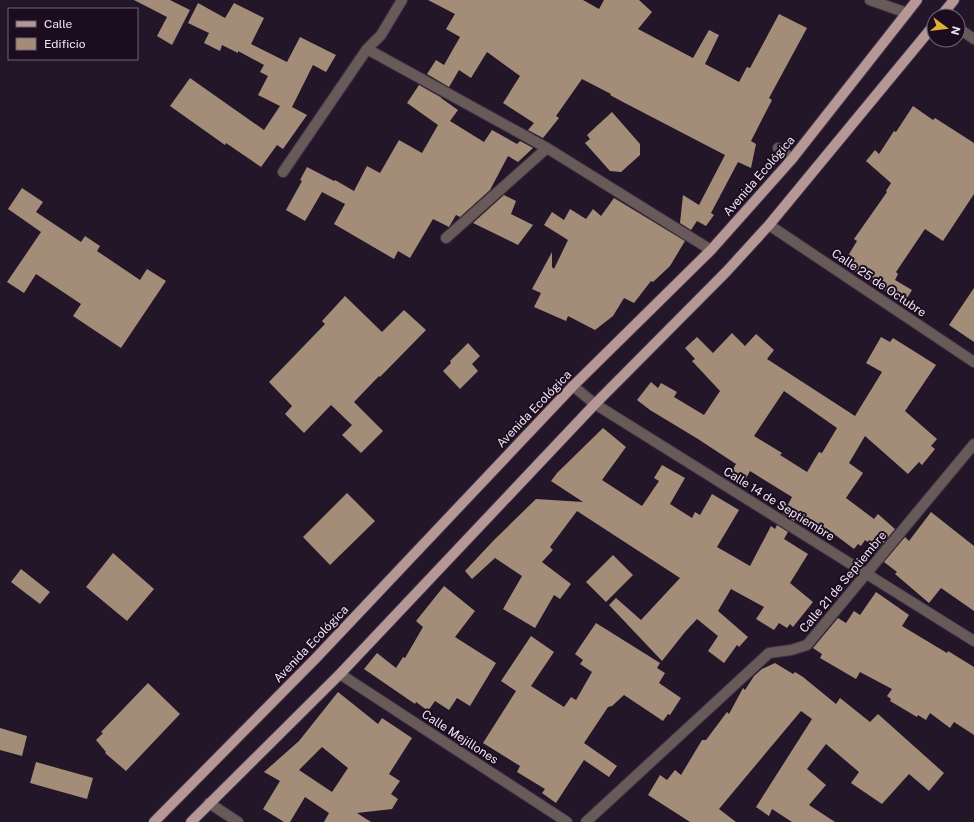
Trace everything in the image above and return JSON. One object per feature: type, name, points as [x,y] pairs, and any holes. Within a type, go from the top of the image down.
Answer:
[{"type":"main road","name":"Avenida Ecológica","points":[[154,822],[316,658],[573,386],[711,250],[792,159],[917,0]]},
{"type":"main road","points":[[948,8],[954,0]]},
{"type":"main road","points":[[191,822],[340,674],[595,404],[728,271],[769,225],[926,35]]},
{"type":"street","points":[[283,172],[367,49],[381,35],[402,0]]},
{"type":"street","points":[[870,0],[907,13]]},
{"type":"street","points":[[367,49],[548,148],[711,250]]},
{"type":"street","points":[[446,238],[548,148]]},
{"type":"street","points":[[778,148],[792,159]]},
{"type":"street","name":"Calle 25 de Octubre","points":[[769,225],[974,362]]},
{"type":"street","name":"Calle 14 de Septiembre","points":[[573,386],[595,404],[974,641]]},
{"type":"street","name":"Calle 21 de Septiembre","points":[[586,822],[769,654],[807,645],[974,444]]},
{"type":"street","name":"Calle Mejillones","points":[[340,674],[567,822]]},
{"type":"street","points":[[209,803],[238,822]]},
{"type":"building","points":[[134,0],[170,0],[190,10],[172,45],[157,36],[167,17]]},
{"type":"building","points":[[428,0],[583,0],[599,9],[604,0],[639,0],[652,12],[638,29],[693,58],[709,30],[719,35],[705,64],[739,82],[747,67],[750,68],[779,14],[807,28],[769,98],[772,100],[751,141],[756,144],[751,168],[738,162],[711,213],[714,215],[706,226],[697,221],[691,230],[680,223],[683,195],[699,205],[725,155],[582,79],[556,116],[559,118],[543,138],[528,130],[534,123],[503,103],[520,76],[487,52],[471,78],[459,70],[449,87],[427,74],[436,60],[444,65],[460,37],[446,29],[455,14]]},
{"type":"building","points":[[198,3],[225,18],[234,3],[264,18],[251,44],[287,62],[300,37],[336,55],[326,72],[313,65],[292,107],[307,115],[283,149],[277,145],[261,167],[226,143],[225,145],[170,106],[190,78],[264,130],[280,106],[258,95],[268,76],[260,72],[264,65],[238,51],[238,53],[222,45],[220,51],[204,43],[209,33],[188,23]]},
{"type":"building","points":[[419,85],[442,98],[458,110],[450,121],[484,142],[492,130],[517,144],[520,141],[533,148],[518,162],[508,156],[490,190],[460,217],[456,215],[449,227],[433,219],[410,258],[398,251],[394,259],[334,224],[345,204],[322,192],[305,221],[286,210],[302,181],[300,180],[307,167],[354,191],[367,166],[380,173],[399,140],[422,153],[438,125],[407,103]]},
{"type":"building","points":[[913,106],[933,120],[935,118],[974,143],[974,194],[943,241],[925,229],[896,272],[898,274],[895,280],[912,290],[904,303],[843,264],[857,241],[854,239],[887,192],[886,191],[891,183],[866,161],[875,150],[879,154]]},
{"type":"building","points":[[612,112],[640,144],[640,155],[621,172],[610,171],[585,143],[590,139],[587,135]]},
{"type":"building","points":[[22,188],[43,202],[36,212],[81,242],[85,236],[100,246],[97,251],[140,280],[147,269],[166,281],[121,348],[73,316],[81,304],[36,274],[24,293],[7,282],[41,232],[8,209]]},
{"type":"building","points":[[504,195],[516,201],[511,214],[533,225],[518,245],[473,223]]},
{"type":"building","points":[[614,198],[685,241],[670,266],[653,282],[651,281],[634,303],[624,298],[613,316],[595,330],[568,316],[566,321],[534,307],[541,293],[532,289],[552,252],[552,267],[554,269],[568,240],[544,225],[552,212],[564,220],[570,209],[586,219],[593,209],[601,216]]},
{"type":"building","points":[[974,288],[974,342],[949,325]]},
{"type":"building","points":[[345,296],[382,332],[404,310],[426,330],[354,402],[383,431],[361,453],[342,435],[352,425],[331,405],[304,433],[285,414],[292,406],[269,382],[325,324],[322,321]]},
{"type":"building","points":[[732,333],[745,346],[756,334],[774,350],[767,359],[855,416],[882,372],[866,363],[881,337],[890,342],[893,338],[936,365],[905,411],[937,439],[931,446],[935,449],[922,465],[919,462],[908,474],[865,436],[849,463],[863,473],[846,498],[874,519],[878,514],[895,529],[874,554],[873,553],[876,548],[865,540],[861,546],[858,544],[854,549],[826,528],[824,531],[798,515],[794,521],[783,514],[792,497],[750,471],[744,482],[730,474],[736,464],[650,410],[637,400],[651,382],[658,388],[661,383],[677,392],[674,397],[704,415],[720,391],[692,361],[695,359],[685,348],[697,337],[713,353]],"holes":[[[784,391],[837,428],[822,453],[819,452],[807,472],[780,455],[782,453],[754,436]]]},
{"type":"building","points":[[468,343],[480,356],[472,364],[478,371],[460,389],[443,371],[451,363],[450,361]]},
{"type":"building","points":[[603,428],[626,447],[602,480],[642,506],[659,481],[654,478],[662,465],[685,478],[670,504],[692,518],[695,512],[700,515],[712,494],[739,510],[717,547],[750,566],[771,526],[775,529],[777,525],[788,532],[784,539],[808,554],[790,583],[813,602],[793,627],[790,624],[787,628],[779,623],[774,630],[756,619],[764,607],[731,589],[718,611],[748,637],[739,647],[737,645],[724,663],[708,651],[718,636],[697,619],[662,661],[609,605],[616,598],[641,620],[680,578],[577,511],[550,547],[553,550],[542,562],[571,584],[560,599],[554,595],[535,628],[503,609],[522,576],[495,558],[472,579],[465,571],[536,499],[583,502],[551,481],[557,473]]},
{"type":"building","points":[[347,493],[375,521],[330,565],[303,537]]},
{"type":"building","points":[[931,512],[974,546],[974,611],[941,588],[929,603],[895,574],[897,572],[884,562],[905,537],[909,541]]},
{"type":"building","points":[[113,553],[154,589],[127,621],[86,587]]},
{"type":"building","points":[[613,555],[633,575],[606,602],[586,582]]},
{"type":"building","points":[[21,569],[50,592],[40,604],[11,582]]},
{"type":"building","points":[[444,586],[475,611],[455,637],[496,663],[470,706],[457,698],[449,710],[435,701],[428,711],[416,702],[415,704],[364,669],[377,653],[396,668],[403,657],[405,658],[423,627],[416,621]]},
{"type":"building","points":[[876,592],[909,615],[902,626],[974,667],[974,735],[954,722],[950,728],[930,713],[926,720],[918,715],[917,717],[890,701],[891,699],[887,696],[892,689],[860,672],[856,679],[820,658],[822,654],[813,648],[838,618],[846,623],[854,611],[860,615]]},
{"type":"building","points":[[596,623],[660,663],[657,668],[665,673],[659,683],[681,698],[670,715],[668,714],[663,721],[624,695],[612,706],[608,707],[584,743],[617,766],[609,777],[584,760],[556,803],[542,793],[545,789],[517,772],[520,766],[483,743],[516,691],[501,681],[531,636],[554,652],[531,686],[564,707],[571,697],[576,700],[592,672],[580,664],[583,660],[575,654]]},
{"type":"building","points":[[775,663],[793,674],[795,672],[803,677],[836,704],[840,698],[870,722],[878,714],[944,773],[929,791],[909,774],[882,804],[851,783],[859,772],[826,744],[807,769],[826,785],[809,805],[835,822],[792,822],[772,809],[769,816],[756,807],[812,719],[801,711],[719,809],[736,822],[690,822],[648,795],[660,775],[667,780],[675,770],[681,775],[702,740],[706,740],[727,712],[729,714],[743,688],[745,690],[754,676],[762,669]]},
{"type":"building","points":[[148,683],[180,714],[126,771],[105,753],[106,752],[96,740],[103,733],[101,732]]},
{"type":"building","points":[[338,692],[378,724],[382,718],[412,738],[389,774],[400,781],[391,794],[398,799],[392,809],[357,813],[371,822],[324,822],[329,813],[305,797],[290,822],[284,822],[263,809],[280,781],[264,772],[299,741]],"holes":[[[322,747],[348,768],[332,792],[299,770]]]},
{"type":"building","points":[[0,728],[27,736],[22,756],[0,750]]},
{"type":"building","points":[[36,762],[93,778],[87,799],[30,783]]}]
